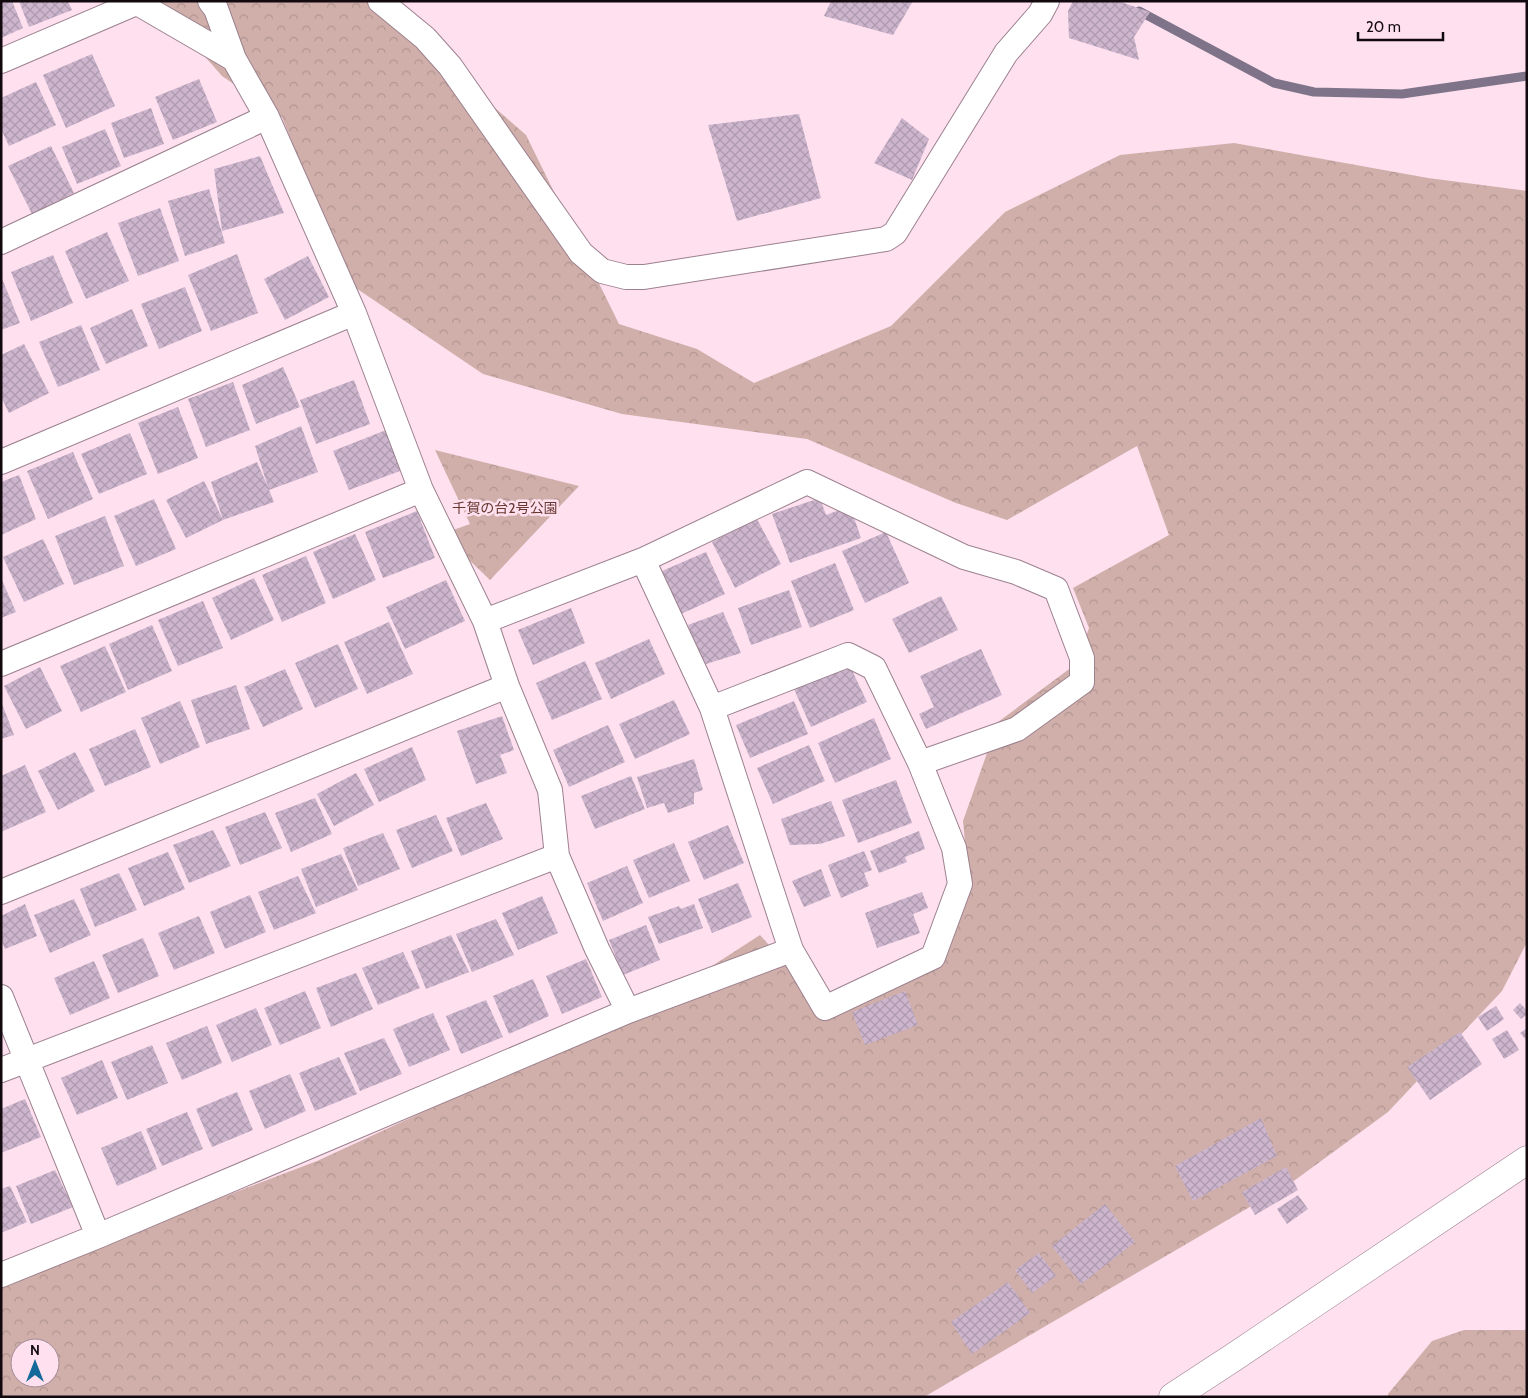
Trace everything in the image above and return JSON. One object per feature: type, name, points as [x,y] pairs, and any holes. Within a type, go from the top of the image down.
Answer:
[{"type":"street","points":[[210,1],[216,9],[234,59],[267,117],[354,313],[421,490],[485,621],[506,686],[550,790],[557,856],[597,949],[628,1012]]},
{"type":"street","points":[[380,1],[425,38],[450,66],[581,253],[602,271],[626,276],[644,276],[886,239],[895,233],[1006,53],[1040,14],[1047,1]]},
{"type":"street","points":[[1,61],[135,2],[234,59]]},
{"type":"street","points":[[1,242],[267,117]]},
{"type":"street","points":[[1,462],[354,313]]},
{"type":"street","points":[[485,621],[643,560],[806,482],[964,557],[1016,572],[1056,589],[1082,658],[1082,682],[1017,729],[920,763]]},
{"type":"street","points":[[1,664],[421,490]]},
{"type":"street","points":[[643,560],[712,708],[791,950],[825,1008],[933,957],[960,884],[954,848],[920,763],[874,668],[848,655],[712,708]]},
{"type":"street","points":[[1,892],[506,686]]},
{"type":"street","points":[[1,1070],[557,856]]},
{"type":"street","points":[[1,1275],[98,1236],[628,1012],[791,950]]},
{"type":"street","points":[[1,997],[98,1236]]},
{"type":"street","points":[[1173,1397],[1527,1160]]},
{"type":"green space","points":[[156,1],[372,1],[526,135],[619,324],[697,349],[754,383],[891,326],[1005,212],[1120,155],[1234,143],[1428,178],[1527,191],[1527,942],[1502,991],[1388,1112],[1291,1183],[924,1397],[1,1397],[1,1282],[317,1161],[644,1010],[760,935],[824,1007],[939,959],[968,875],[963,821],[998,722],[1076,664],[1089,628],[1073,588],[1169,535],[1137,446],[1007,520],[956,503],[807,439],[622,414],[483,374],[347,282],[282,117],[222,76]]},
{"type":"green space","name":"千賀の台2号公園","points":[[435,450],[579,486],[490,580],[442,534],[470,524]]},
{"type":"green space","points":[[1464,1330],[1527,1330],[1527,1397],[1388,1397],[1388,1394],[1432,1341]]},
{"type":"building","points":[[1,1],[12,1],[23,28],[1,38]]},
{"type":"building","points":[[19,1],[68,1],[72,10],[29,27]]},
{"type":"building","points":[[831,1],[913,1],[893,35],[824,16]]},
{"type":"building","points":[[1073,1],[1118,1],[1150,12],[1134,37],[1139,60],[1069,38],[1068,11]]},
{"type":"building","points":[[92,54],[115,106],[66,128],[43,75]]},
{"type":"building","points":[[199,79],[217,122],[173,140],[155,97]]},
{"type":"building","points":[[36,82],[56,125],[9,146],[1,129],[1,98]]},
{"type":"building","points":[[151,108],[164,144],[124,158],[111,123]]},
{"type":"building","points":[[799,114],[821,198],[737,221],[708,125]]},
{"type":"building","points":[[902,118],[929,139],[912,180],[874,163]]},
{"type":"building","points":[[105,129],[121,166],[77,184],[62,147]]},
{"type":"building","points":[[51,146],[74,193],[32,214],[8,166]]},
{"type":"building","points":[[260,156],[284,213],[222,231],[214,169]]},
{"type":"building","points":[[209,189],[225,243],[185,256],[168,201]]},
{"type":"building","points":[[160,208],[179,261],[138,276],[118,223]]},
{"type":"building","points":[[107,232],[129,281],[86,299],[65,251]]},
{"type":"building","points":[[237,254],[258,313],[211,331],[188,275]]},
{"type":"building","points":[[53,255],[73,303],[31,321],[11,272]]},
{"type":"building","points":[[308,256],[329,297],[285,320],[264,279]]},
{"type":"building","points":[[1,276],[20,323],[1,330]]},
{"type":"building","points":[[185,287],[202,331],[159,349],[141,304]]},
{"type":"building","points":[[132,309],[148,346],[106,364],[90,328]]},
{"type":"building","points":[[81,325],[100,370],[58,387],[39,342]]},
{"type":"building","points":[[24,344],[49,393],[9,413],[1,397],[1,355]]},
{"type":"building","points":[[283,367],[300,407],[256,424],[242,385]]},
{"type":"building","points":[[354,380],[370,424],[316,444],[300,400]]},
{"type":"building","points":[[233,382],[250,430],[206,447],[188,399]]},
{"type":"building","points":[[178,407],[198,458],[158,474],[138,423]]},
{"type":"building","points":[[301,426],[318,472],[269,490],[274,502],[223,520],[211,482],[257,462],[268,487],[255,446]]},
{"type":"building","points":[[386,430],[400,471],[349,490],[333,451]]},
{"type":"building","points":[[130,433],[147,474],[99,494],[81,454]]},
{"type":"building","points":[[73,452],[93,499],[48,519],[27,471]]},
{"type":"building","points":[[19,475],[36,519],[1,535],[1,482]]},
{"type":"building","points":[[204,481],[223,520],[186,538],[166,500]]},
{"type":"building","points":[[820,498],[826,515],[850,506],[861,538],[790,563],[772,514]]},
{"type":"building","points":[[154,499],[176,549],[136,566],[114,516]]},
{"type":"building","points":[[417,511],[435,558],[383,578],[365,532]]},
{"type":"building","points":[[105,516],[124,566],[74,585],[55,536]]},
{"type":"building","points":[[757,519],[781,564],[735,588],[712,542]]},
{"type":"building","points":[[886,532],[909,583],[865,603],[842,551]]},
{"type":"building","points":[[355,534],[376,580],[333,599],[313,552]]},
{"type":"building","points":[[43,539],[64,584],[24,602],[3,557]]},
{"type":"building","points":[[706,552],[725,594],[681,614],[662,571]]},
{"type":"building","points":[[306,556],[326,603],[282,622],[262,575]]},
{"type":"building","points":[[835,563],[854,610],[810,628],[791,581]]},
{"type":"building","points":[[1,578],[16,612],[1,618]]},
{"type":"building","points":[[254,578],[274,620],[231,640],[212,598]]},
{"type":"building","points":[[446,580],[465,621],[405,649],[386,607]]},
{"type":"building","points":[[789,590],[802,627],[751,645],[738,608]]},
{"type":"building","points":[[941,596],[958,630],[909,653],[892,619]]},
{"type":"building","points":[[203,601],[223,648],[178,666],[158,620]]},
{"type":"building","points":[[571,608],[585,643],[533,665],[518,630]]},
{"type":"building","points":[[723,612],[741,653],[703,665],[688,625]]},
{"type":"building","points":[[389,622],[413,674],[367,694],[344,642]]},
{"type":"building","points":[[152,625],[172,671],[128,690],[109,644]]},
{"type":"building","points":[[649,639],[665,674],[611,699],[595,663]]},
{"type":"building","points":[[338,644],[358,689],[315,708],[295,663]]},
{"type":"building","points":[[105,646],[126,692],[81,712],[60,666]]},
{"type":"building","points":[[981,649],[1002,695],[926,729],[919,714],[934,707],[920,676]]},
{"type":"building","points":[[585,661],[602,699],[552,720],[536,683]]},
{"type":"building","points":[[849,664],[867,702],[811,727],[794,689]]},
{"type":"building","points":[[40,667],[62,711],[26,729],[4,686]]},
{"type":"building","points":[[285,669],[303,709],[263,727],[244,687]]},
{"type":"building","points":[[236,685],[250,729],[206,744],[191,700]]},
{"type":"building","points":[[674,700],[690,734],[635,759],[619,724]]},
{"type":"building","points":[[1,701],[14,735],[1,739]]},
{"type":"building","points":[[180,701],[200,747],[160,764],[141,718]]},
{"type":"building","points":[[794,701],[808,734],[750,758],[736,725]]},
{"type":"building","points":[[502,716],[514,750],[500,755],[507,773],[476,784],[457,731]]},
{"type":"building","points":[[874,718],[891,759],[835,783],[818,743]]},
{"type":"building","points":[[608,725],[625,762],[569,787],[553,750]]},
{"type":"building","points":[[135,729],[151,767],[105,786],[89,749]]},
{"type":"building","points":[[809,745],[825,781],[773,804],[757,768]]},
{"type":"building","points":[[412,747],[426,780],[379,802],[364,769]]},
{"type":"building","points":[[75,752],[95,791],[58,810],[38,771]]},
{"type":"building","points":[[694,759],[703,790],[694,793],[694,804],[668,813],[664,803],[647,808],[637,777]]},
{"type":"building","points":[[25,765],[46,812],[1,832],[1,776]]},
{"type":"building","points":[[356,773],[374,805],[334,826],[317,794]]},
{"type":"building","points":[[631,776],[645,809],[595,829],[581,796]]},
{"type":"building","points":[[896,780],[912,823],[858,843],[842,800]]},
{"type":"building","points":[[315,798],[332,834],[291,852],[275,813]]},
{"type":"building","points":[[831,801],[845,836],[820,844],[790,845],[781,819]]},
{"type":"building","points":[[486,803],[503,839],[461,856],[446,818]]},
{"type":"building","points":[[265,812],[282,848],[240,865],[225,827]]},
{"type":"building","points":[[436,815],[453,851],[412,868],[396,830]]},
{"type":"building","points":[[728,825],[744,863],[704,880],[688,842]]},
{"type":"building","points":[[213,830],[231,866],[189,883],[173,845]]},
{"type":"building","points":[[919,831],[925,849],[905,857],[907,862],[879,873],[870,851]]},
{"type":"building","points":[[383,833],[400,869],[358,886],[343,848]]},
{"type":"building","points":[[674,843],[690,881],[649,898],[633,860]]},
{"type":"building","points":[[864,851],[872,870],[864,873],[869,886],[841,898],[828,865]]},
{"type":"building","points":[[168,852],[185,889],[144,906],[128,868]]},
{"type":"building","points":[[341,854],[358,890],[316,907],[301,869]]},
{"type":"building","points":[[627,866],[643,903],[603,921],[587,883]]},
{"type":"building","points":[[821,869],[831,896],[804,907],[792,881]]},
{"type":"building","points":[[119,873],[137,910],[95,927],[80,889]]},
{"type":"building","points":[[298,876],[316,913],[274,930],[258,892]]},
{"type":"building","points":[[738,883],[752,917],[712,933],[698,899]]},
{"type":"building","points":[[922,892],[928,908],[913,914],[920,933],[877,948],[865,913]]},
{"type":"building","points":[[250,895],[266,932],[225,949],[210,912]]},
{"type":"building","points":[[542,896],[558,933],[518,950],[502,913]]},
{"type":"building","points":[[74,899],[91,935],[50,953],[34,915]]},
{"type":"building","points":[[25,904],[37,936],[5,949],[1,939],[1,916]]},
{"type":"building","points":[[694,904],[703,928],[659,944],[648,917],[679,906],[681,909]]},
{"type":"building","points":[[199,916],[215,953],[174,970],[158,933]]},
{"type":"building","points":[[496,919],[514,955],[472,972],[456,934]]},
{"type":"building","points":[[646,925],[660,960],[623,975],[609,940]]},
{"type":"building","points":[[451,935],[469,972],[426,989],[411,951]]},
{"type":"building","points":[[143,938],[159,976],[118,993],[102,955]]},
{"type":"building","points":[[403,952],[420,988],[378,1005],[362,968]]},
{"type":"building","points":[[586,959],[602,997],[562,1014],[546,976]]},
{"type":"building","points":[[94,961],[110,998],[70,1015],[54,978]]},
{"type":"building","points":[[356,973],[373,1009],[331,1027],[316,988]]},
{"type":"building","points":[[533,979],[549,1016],[509,1034],[493,996]]},
{"type":"building","points":[[305,991],[321,1028],[280,1045],[264,1008]]},
{"type":"building","points":[[905,991],[918,1025],[865,1045],[852,1012]]},
{"type":"building","points":[[486,1000],[503,1037],[461,1054],[446,1016]]},
{"type":"building","points":[[1520,1003],[1527,1011],[1527,1014],[1521,1019],[1513,1010]]},
{"type":"building","points":[[1496,1006],[1504,1019],[1487,1031],[1478,1017]]},
{"type":"building","points":[[256,1008],[272,1045],[232,1062],[216,1025]]},
{"type":"building","points":[[433,1013],[450,1050],[409,1067],[393,1029]]},
{"type":"building","points":[[207,1026],[222,1063],[182,1080],[166,1043]]},
{"type":"building","points":[[1527,1028],[1527,1041],[1520,1033]]},
{"type":"building","points":[[1507,1030],[1519,1050],[1504,1059],[1492,1039]]},
{"type":"building","points":[[1460,1032],[1482,1064],[1430,1100],[1407,1067]]},
{"type":"building","points":[[384,1038],[402,1074],[360,1091],[344,1053]]},
{"type":"building","points":[[152,1045],[168,1083],[127,1100],[111,1062]]},
{"type":"building","points":[[339,1057],[357,1094],[315,1111],[299,1073]]},
{"type":"building","points":[[102,1060],[118,1098],[77,1115],[61,1078]]},
{"type":"building","points":[[290,1074],[306,1111],[265,1129],[249,1091]]},
{"type":"building","points":[[237,1092],[253,1130],[212,1147],[196,1109]]},
{"type":"building","points":[[25,1099],[41,1137],[1,1153],[1,1109]]},
{"type":"building","points":[[187,1112],[203,1149],[162,1166],[146,1129]]},
{"type":"building","points":[[1261,1118],[1277,1156],[1193,1201],[1175,1166]]},
{"type":"building","points":[[141,1131],[157,1169],[117,1186],[101,1148]]},
{"type":"building","points":[[1286,1167],[1298,1190],[1255,1215],[1242,1192]]},
{"type":"building","points":[[55,1170],[73,1207],[31,1224],[16,1186]]},
{"type":"building","points":[[10,1186],[27,1222],[1,1233],[1,1189]]},
{"type":"building","points":[[1298,1195],[1308,1209],[1287,1224],[1277,1209]]},
{"type":"building","points":[[1105,1204],[1135,1242],[1081,1284],[1052,1246]]},
{"type":"building","points":[[1039,1253],[1056,1276],[1032,1293],[1015,1270]]},
{"type":"building","points":[[1008,1282],[1030,1313],[972,1354],[951,1322]]},
{"type":"waterway","points":[[1139,11],[1274,83],[1314,92],[1402,94],[1527,76]]}]
